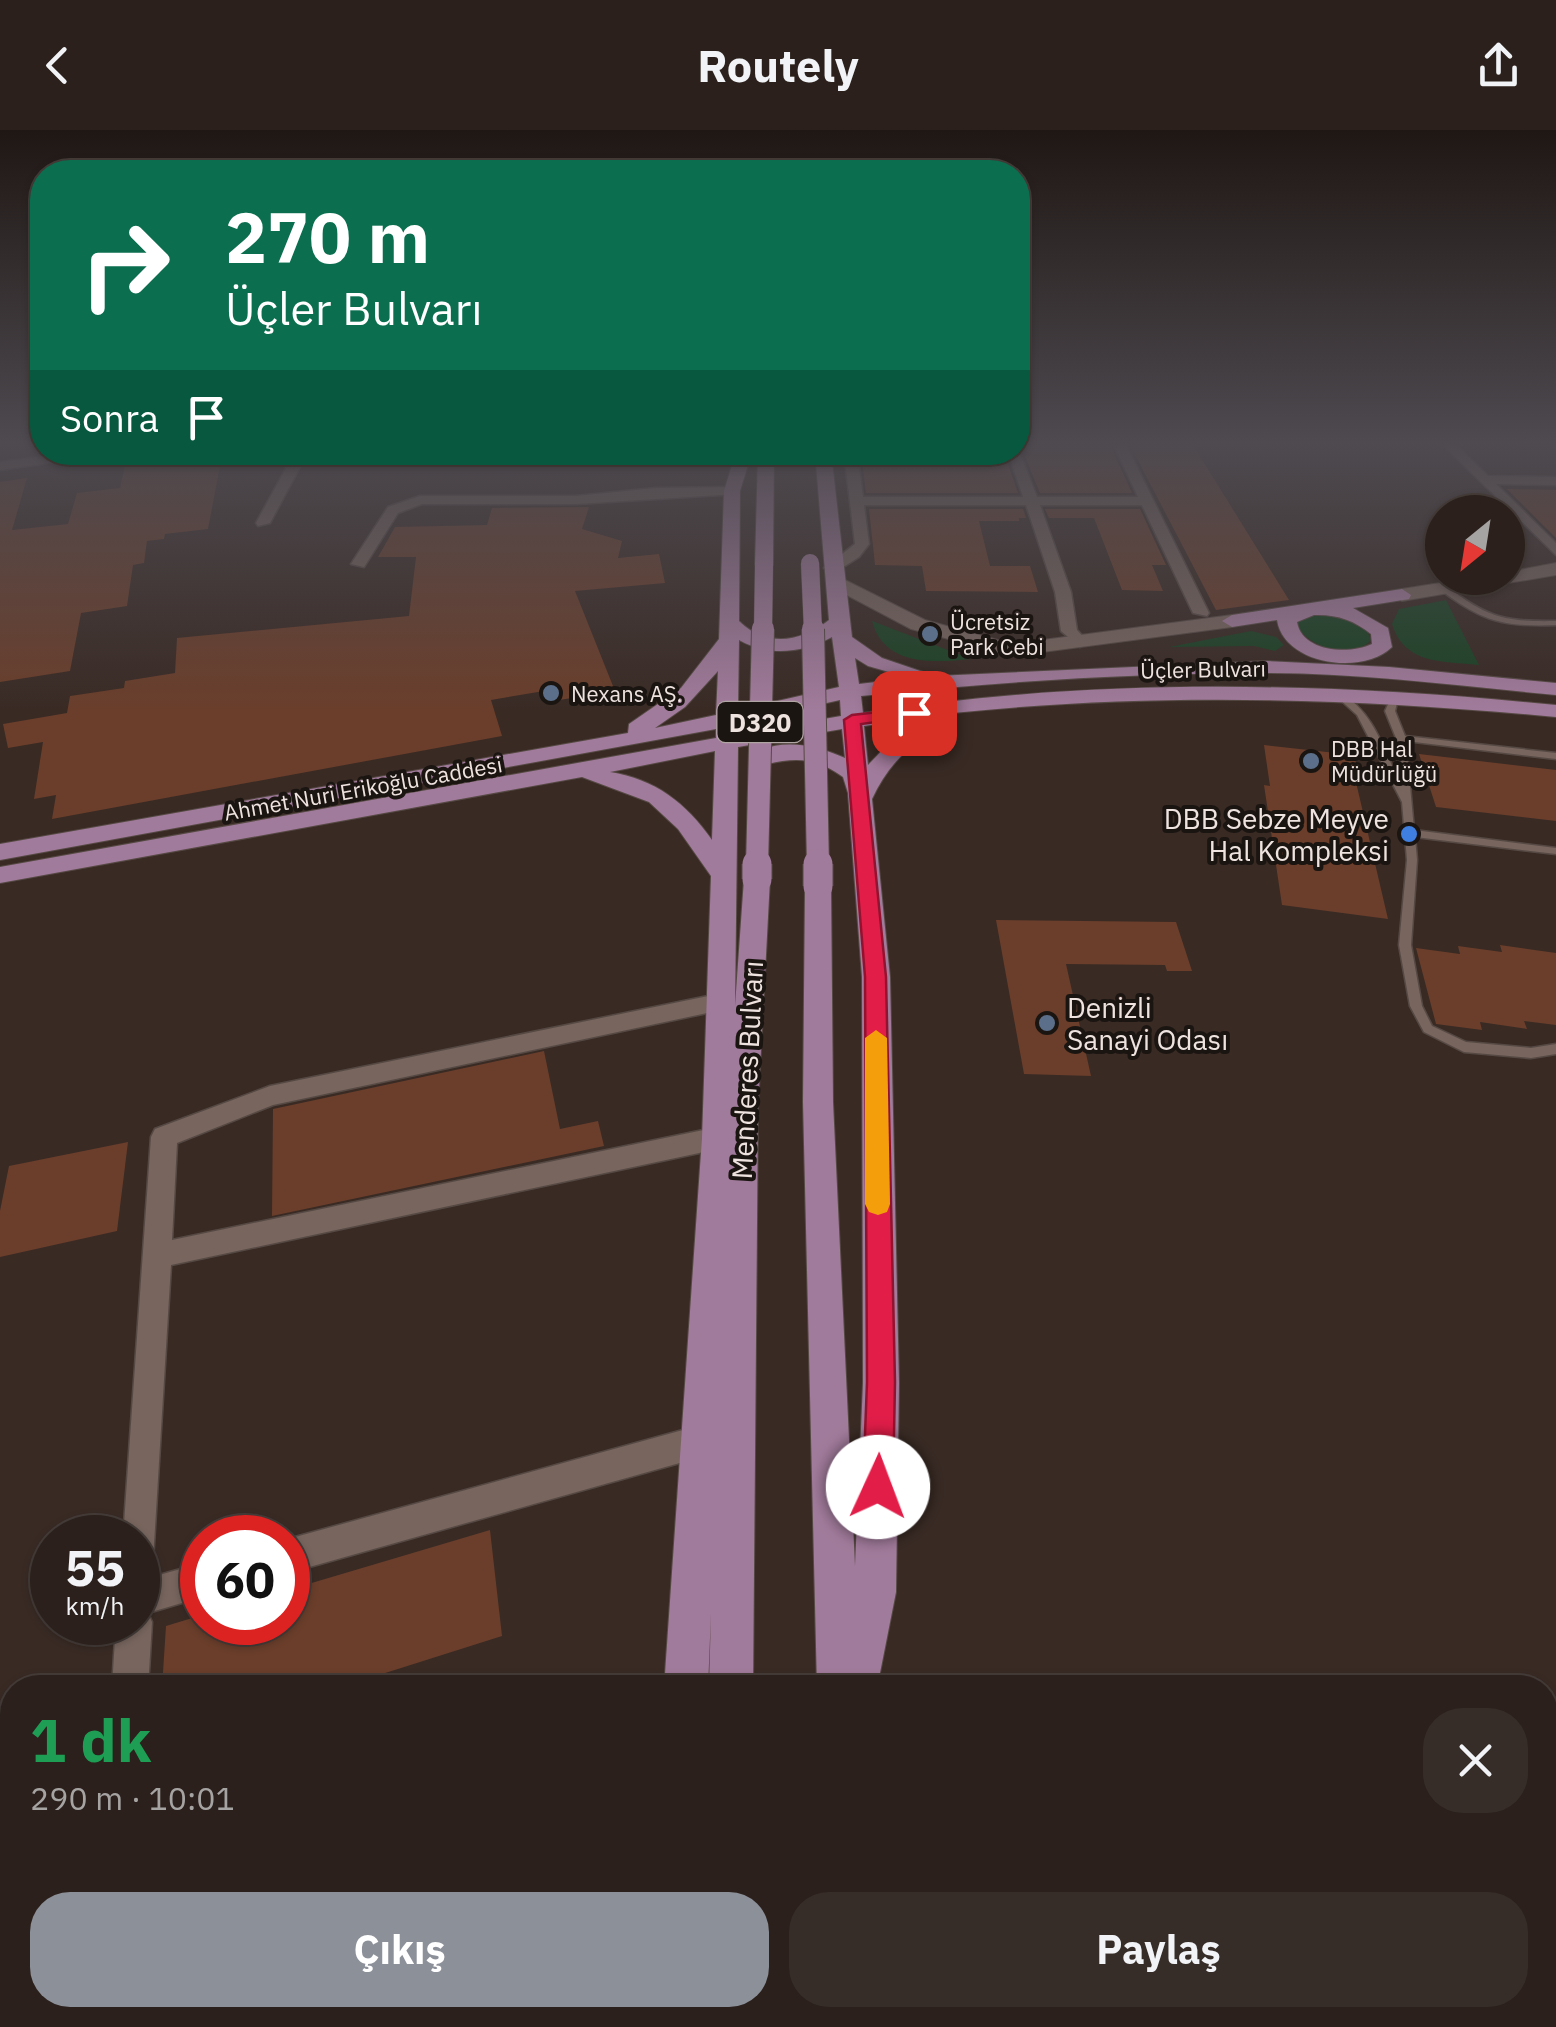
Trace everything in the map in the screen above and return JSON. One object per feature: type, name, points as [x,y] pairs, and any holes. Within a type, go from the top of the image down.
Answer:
[{"type":"main road","points":[[687,1675],[718,1138],[718,1003],[742,879],[725,789],[730,534]]},
{"type":"main road","name":"Menderes Bulvarı","points":[[731,1675],[743,1107],[742,879],[765,534]]},
{"type":"main road","points":[[822,534],[821,564],[841,631],[851,706],[876,977],[881,1382],[875,1592],[858,1675]]},
{"type":"main road","name":"D320","points":[[821,564],[818,1102],[839,1675]]},
{"type":"main road","points":[[1235,624],[1402,595]]},
{"type":"main road","points":[[1235,624],[1266,626],[1315,650],[1349,657],[1375,652],[1384,604],[1402,595]]},
{"type":"main road","points":[[1267,667],[1298,654],[1287,620],[1311,609],[1349,613],[1418,664],[1481,682]]},
{"type":"main road","points":[[727,632],[790,645],[841,631]]},
{"type":"main road","points":[[841,631],[875,662],[897,670],[962,679]]},
{"type":"main road","points":[[602,744],[652,722],[694,692],[727,632]]},
{"type":"main road","name":"Üçler Bulvarı","points":[[851,706],[962,679],[1267,667],[1556,689]]},
{"type":"main road","name":"Üçler Bulvarı","points":[[851,706],[976,706],[1081,695],[1328,692],[1556,711]]},
{"type":"main road","points":[[726,732],[851,706]]},
{"type":"main road","points":[[860,799],[870,776],[906,738],[929,723],[976,706]]},
{"type":"main road","name":"Ahmet Nuri Erikoğlu Caddesi","points":[[0,852],[602,744],[726,732]]},
{"type":"main road","name":"Ahmet Nuri Erikoğlu Caddesi","points":[[0,875],[211,841],[555,775],[726,732]]},
{"type":"main road","points":[[725,789],[752,763],[766,755],[792,750],[840,762],[854,774],[860,799]]},
{"type":"main road","points":[[555,775],[613,778],[662,797],[742,879]]},
{"type":"street","points":[[359,564],[378,534]]},
{"type":"street","points":[[821,564],[854,554],[862,544],[861,534]]},
{"type":"street","points":[[1043,534],[1063,592],[1069,631],[1080,642]]},
{"type":"street","points":[[1163,534],[1201,613]]},
{"type":"street","points":[[821,564],[891,611],[988,646],[1024,650],[1080,642],[1132,643],[1235,624]]},
{"type":"street","points":[[1525,575],[1556,569]]},
{"type":"street","points":[[1402,595],[1425,592]]},
{"type":"street","points":[[142,1515],[164,1136],[270,1096],[718,1003]]},
{"type":"street","points":[[160,1255],[718,1138]]},
{"type":"street","points":[[310,1550],[701,1441]]},
{"type":"street","points":[[131,1675],[133,1645]]},
{"type":"lane","points":[[1452,595],[1475,614],[1490,620],[1513,625],[1556,624]]},
{"type":"lane","points":[[1328,692],[1354,704],[1389,778],[1406,802]]},
{"type":"lane","points":[[1407,696],[1390,706],[1401,738],[1412,860],[1405,945],[1416,1006],[1428,1029],[1464,1048],[1531,1053],[1556,1049]]},
{"type":"lane","points":[[1401,738],[1556,756]]},
{"type":"lane","points":[[1409,834],[1556,851]]},
{"type":"green space","points":[[1446,600],[1479,665],[1427,658],[1406,647],[1398,637],[1392,624],[1399,609]]},
{"type":"green space","points":[[1313,614],[1336,615],[1366,628],[1371,640],[1353,650],[1321,646],[1296,626]]},
{"type":"green space","points":[[872,621],[971,659],[926,661],[898,654],[878,636]]},
{"type":"green space","points":[[1251,631],[1276,637],[1284,645],[1275,651],[1254,646],[1169,647]]},
{"type":"building","points":[[0,534],[169,534],[164,539],[147,541],[144,563],[133,565],[127,606],[81,613],[70,671],[0,682]]},
{"type":"building","points":[[391,534],[597,534],[622,541],[618,558],[659,554],[665,583],[575,591],[615,691],[547,702],[544,691],[491,700],[502,736],[52,819],[56,795],[34,799],[43,742],[8,748],[3,724],[67,713],[70,696],[124,688],[125,681],[175,673],[177,638],[409,616],[416,557],[378,557]]},
{"type":"building","points":[[872,534],[982,534],[990,566],[1030,566],[1038,592],[926,591],[922,566],[875,565]]},
{"type":"building","points":[[1100,534],[1151,534],[1166,565],[1152,565],[1163,591],[1122,590]]},
{"type":"building","points":[[1176,534],[1248,534],[1289,600],[1216,610]]},
{"type":"building","points":[[1264,745],[1354,755],[1360,778],[1355,778],[1388,919],[1282,905],[1264,785],[1270,786]]},
{"type":"building","points":[[1419,754],[1556,770],[1556,821],[1436,807]]},
{"type":"building","name":"Denizli Sanayi Odası","points":[[996,920],[1176,922],[1192,971],[1167,971],[1165,965],[1066,964],[1091,1076],[1024,1074]]},
{"type":"building","points":[[1500,945],[1556,953],[1556,1025],[1524,1021],[1527,1029],[1480,1022],[1482,1030],[1436,1024],[1416,948],[1460,954],[1458,946],[1502,952]]},
{"type":"building","points":[[544,1051],[560,1129],[598,1121],[604,1146],[272,1216],[273,1109]]},
{"type":"building","points":[[128,1142],[117,1231],[0,1257],[0,1211],[9,1166]]},
{"type":"building","points":[[490,1530],[502,1636],[379,1675],[163,1675],[166,1626],[180,1622],[180,1645],[310,1645],[310,1583]]},
{"type":"slow traffic","points":[[876,1038],[878,1204]]},
{"type":"place","name":"Ücretsiz Park Cebi","points":[[930,634]]},
{"type":"place","name":"Nexans AŞ.","points":[[551,693]]},
{"type":"place","name":"DBB Hal Müdürlüğü","points":[[1311,761]]},
{"type":"place","name":"DBB Sebze Meyve Hal Kompleksi","points":[[1409,834]]},
{"type":"place","name":"Denizli Sanayi Odası","points":[[1047,1023]]},
{"type":"route","points":[[878,1487],[881,1382],[876,977],[852,720],[914,713]]}]
